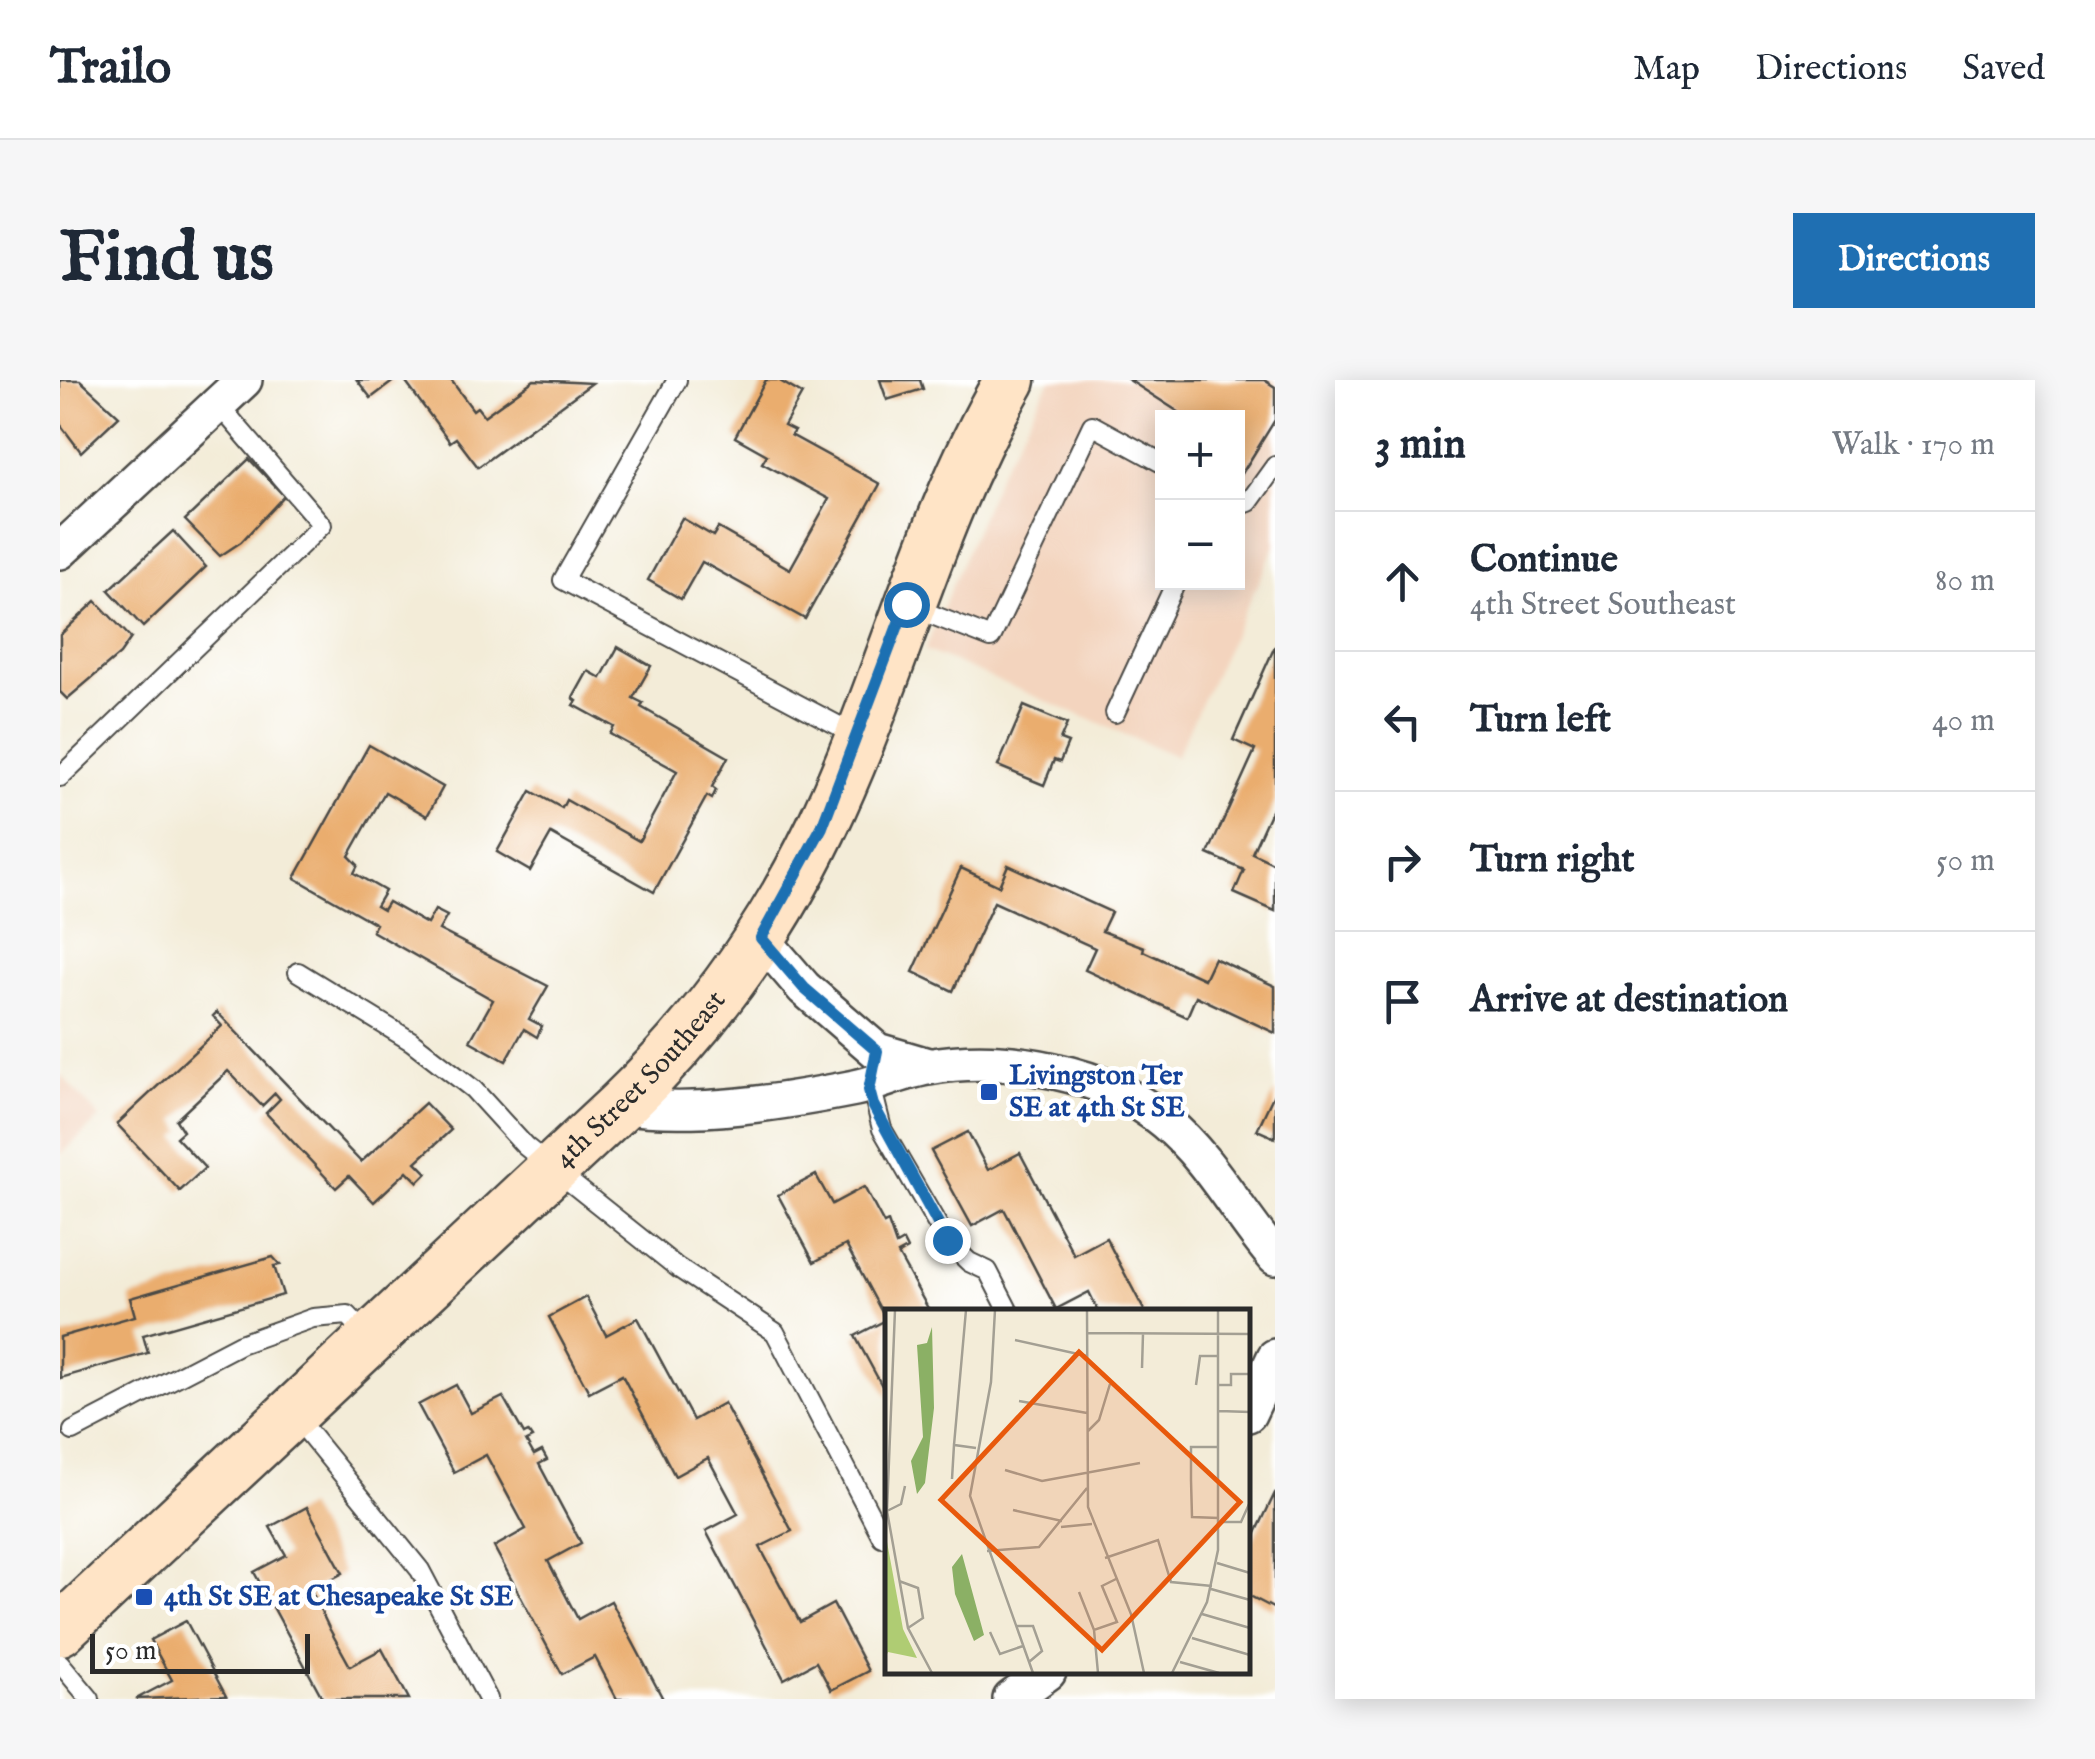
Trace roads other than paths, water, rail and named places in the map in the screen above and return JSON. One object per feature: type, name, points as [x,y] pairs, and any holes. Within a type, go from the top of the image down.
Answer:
[{"type":"street","name":"4th Street Southeast","points":[[60,1630],[621,1105],[701,1022],[761,938],[822,827],[860,737],[946,503],[1010,380]]},
{"type":"street","points":[[60,552],[230,388]]},
{"type":"street","points":[[761,938],[874,1067]]},
{"type":"street","points":[[621,1105],[664,1112],[874,1067],[1043,1068],[1078,1076],[1126,1095],[1188,1144],[1275,1257]]},
{"type":"street","points":[[1250,1410],[1275,1357]]},
{"type":"street","points":[[1010,1699],[1045,1674]]},
{"type":"lane","points":[[677,380],[562,580],[860,737]]},
{"type":"lane","points":[[60,777],[322,525],[230,388]]},
{"type":"lane","points":[[906,604],[991,638],[1092,424],[1155,459]]},
{"type":"lane","points":[[1245,503],[1275,466]]},
{"type":"lane","points":[[1115,713],[1172,590]]},
{"type":"lane","points":[[298,972],[411,1041],[472,1089],[525,1146],[554,1165],[678,1268],[775,1332],[882,1536]]},
{"type":"lane","points":[[874,1067],[882,1130],[947,1240],[969,1262],[988,1271],[1007,1309]]},
{"type":"lane","points":[[73,1432],[277,1328],[348,1315],[370,1338]]},
{"type":"lane","points":[[292,1412],[420,1570],[488,1699]]},
{"type":"lane","points":[[60,1663],[90,1699]]},
{"type":"place","name":"Livingston Ter SE at 4th St SE","points":[[989,1092]]},
{"type":"place","name":"4th St SE at Chesapeake St SE","points":[[144,1597]]}]
